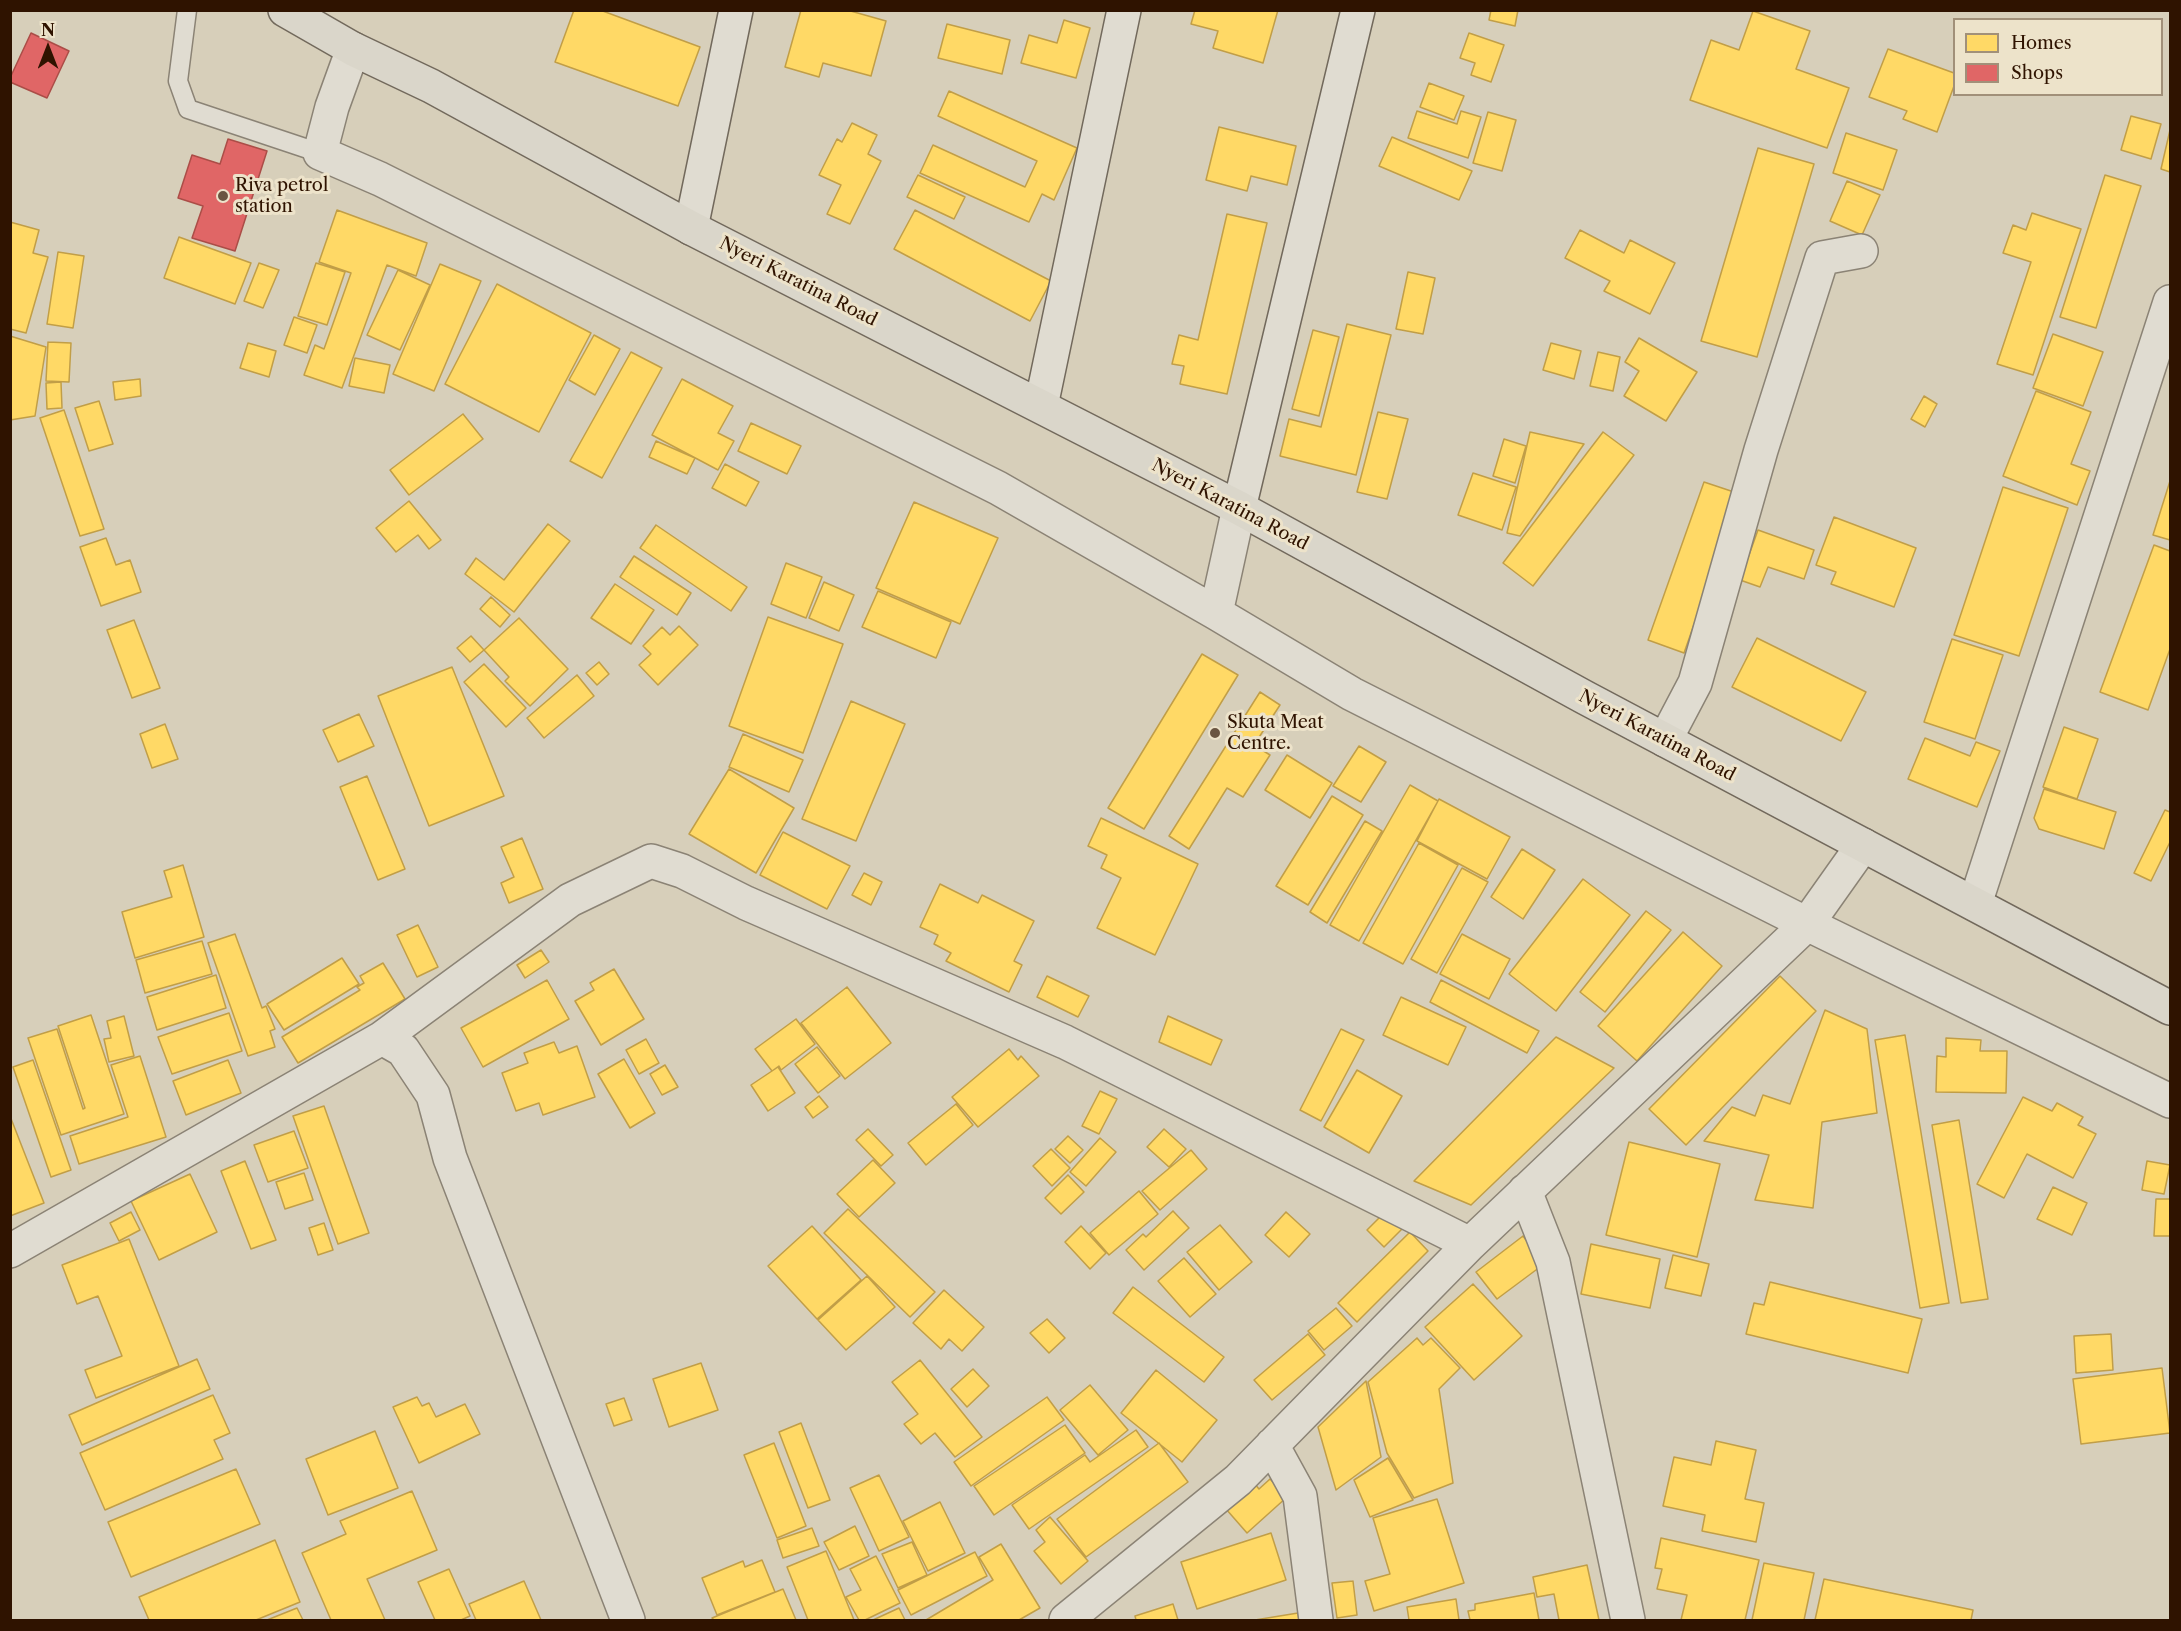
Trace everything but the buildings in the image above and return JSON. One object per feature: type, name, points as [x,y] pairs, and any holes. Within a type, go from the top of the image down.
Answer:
[{"type":"highway","name":"Nyeri Karatina Road","points":[[285,10],[353,49],[431,86],[691,228],[1239,508],[1665,740],[2170,1008]]},
{"type":"street","points":[[691,228],[736,10]]},
{"type":"street","points":[[1041,406],[1124,10]]},
{"type":"street","points":[[1216,613],[1358,10]]},
{"type":"street","points":[[353,49],[332,107],[320,153],[391,184],[998,488],[1352,694],[1807,924],[2170,1101]]},
{"type":"street","points":[[1665,740],[1695,683],[1761,450],[1822,258],[1861,251]]},
{"type":"street","points":[[1975,904],[2170,302]]},
{"type":"street","points":[[1066,1620],[1238,1480],[1470,1244],[1807,924],[1863,845]]},
{"type":"street","points":[[10,1251],[382,1038],[570,900],[651,861],[682,871],[746,903],[1065,1042],[1470,1244]]},
{"type":"street","points":[[382,1038],[403,1050],[433,1095],[450,1158],[628,1620]]},
{"type":"street","points":[[1525,1191],[1552,1262],[1628,1620]]},
{"type":"street","points":[[1272,1445],[1300,1496],[1316,1620]]},
{"type":"lane","points":[[187,10],[178,81],[189,109],[320,153]]},
{"type":"place","name":"Riva petrol station","points":[[223,196]]},
{"type":"place","name":"Skuta Meat Centre.","points":[[1215,733]]}]
